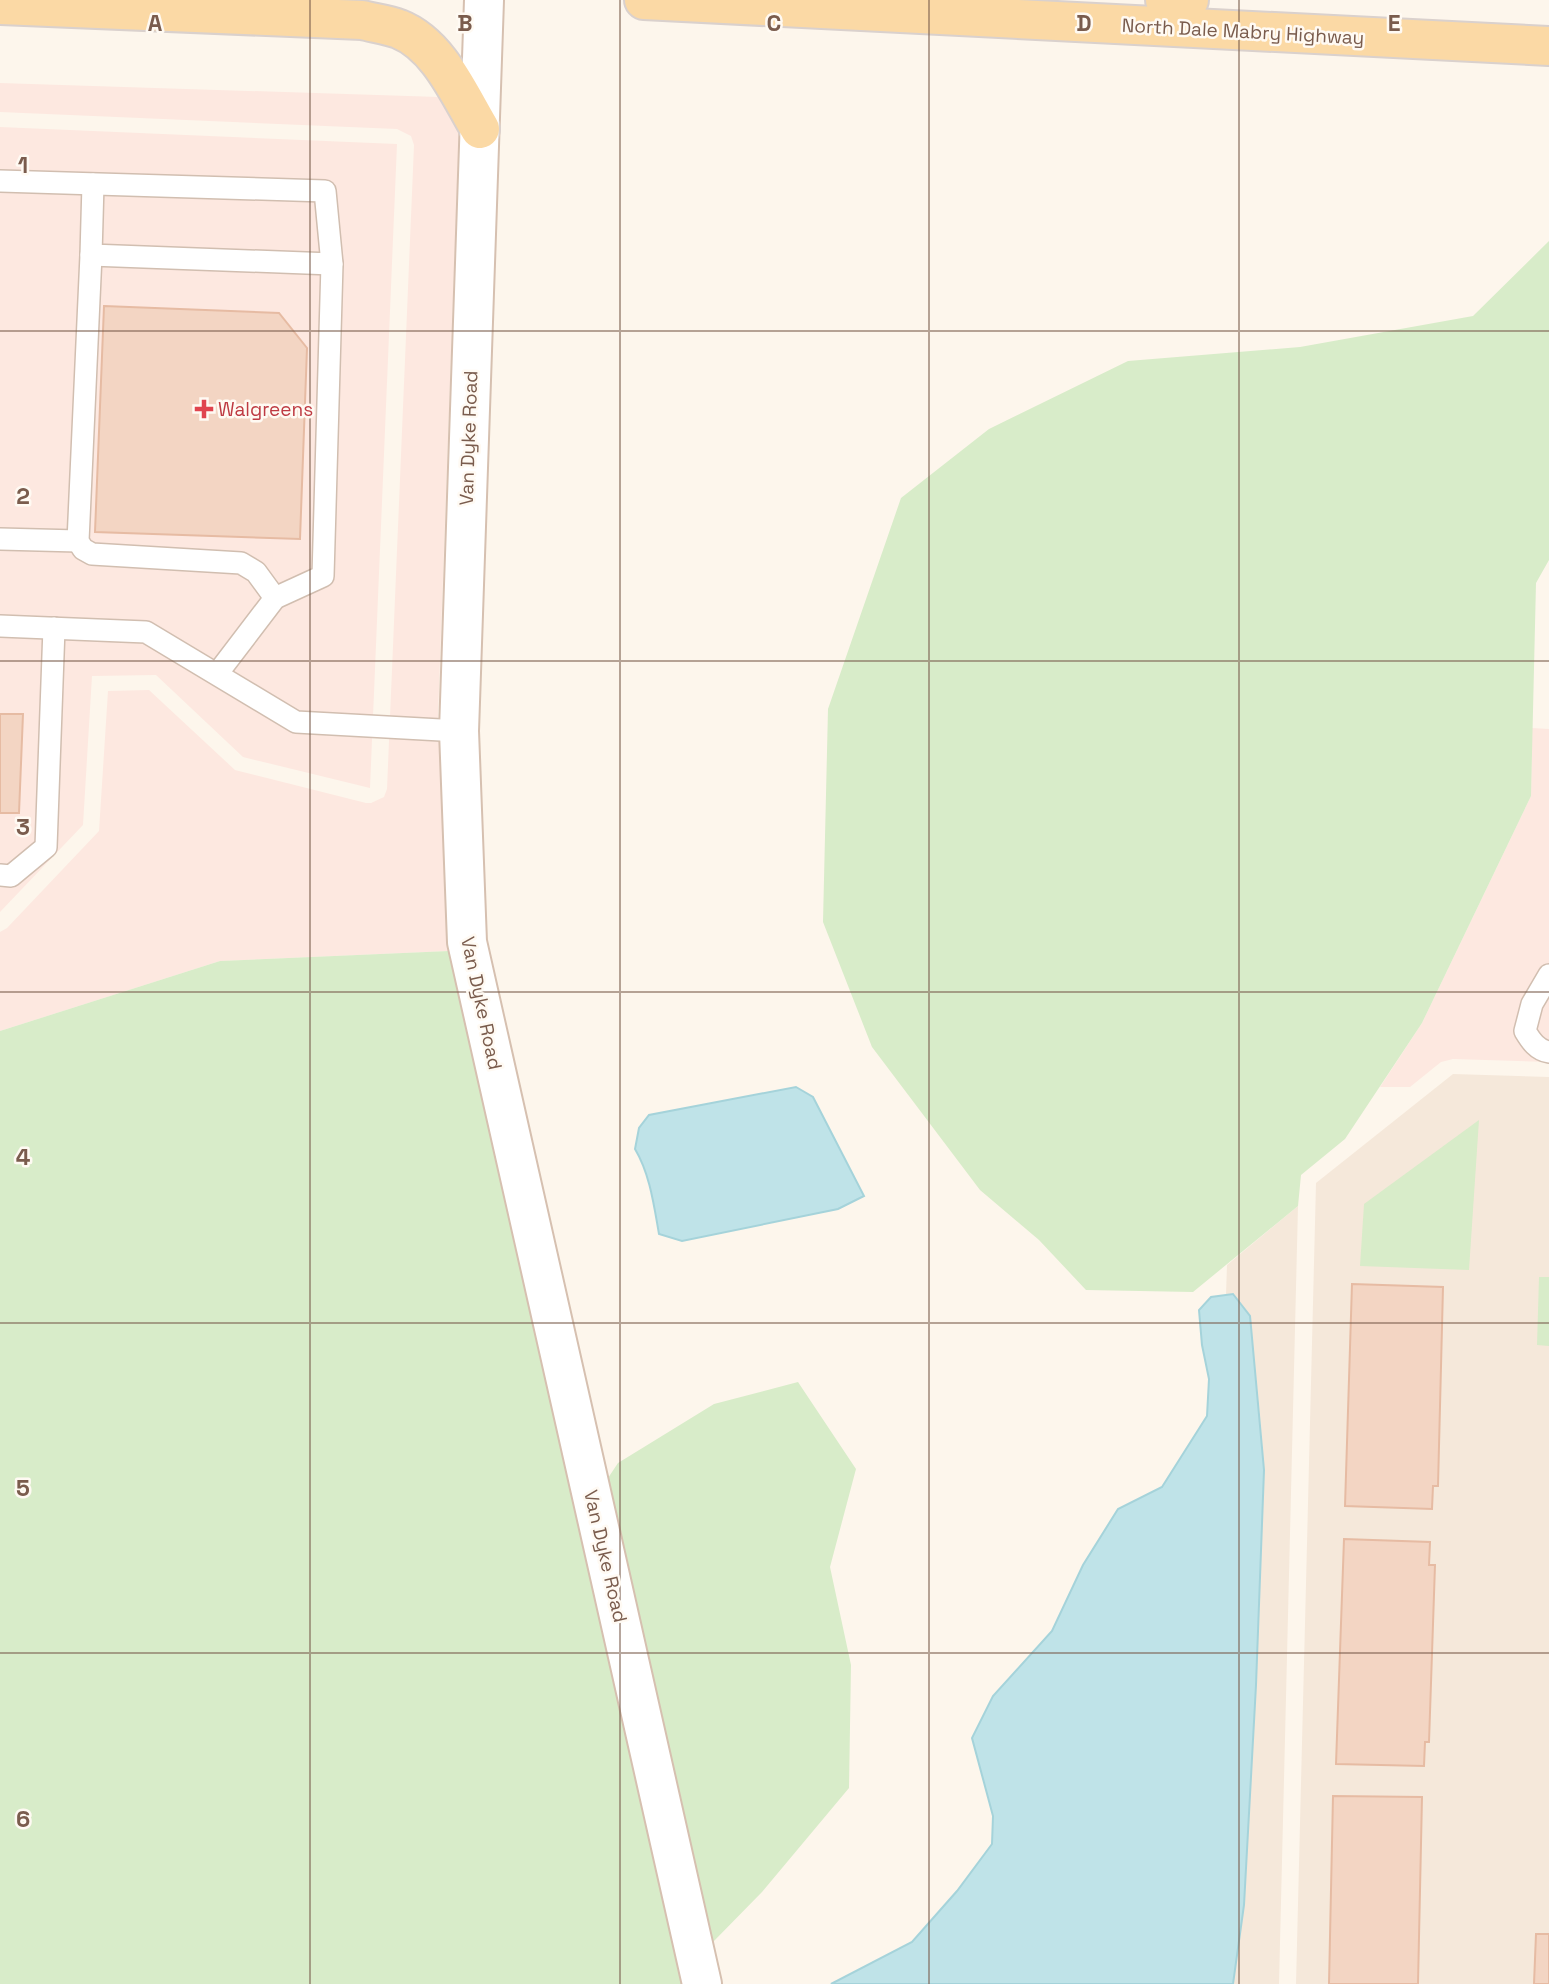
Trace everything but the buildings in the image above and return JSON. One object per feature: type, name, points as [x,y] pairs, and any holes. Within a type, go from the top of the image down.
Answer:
[{"type":"main road","name":"North Dale Mabry Highway","points":[[644,0],[1549,46]]},
{"type":"main road","points":[[969,18],[1029,0]]},
{"type":"main road","points":[[1165,0],[1189,0]]},
{"type":"main road","points":[[0,5],[362,20],[392,27],[426,46],[447,74],[480,129]]},
{"type":"street","name":"Van Dyke Road","points":[[484,0],[458,731],[467,942],[702,1984]]},
{"type":"lane","points":[[0,181],[325,191],[332,264],[323,576],[275,598],[217,674]]},
{"type":"lane","points":[[93,184],[78,541],[83,549],[92,554],[241,563],[256,572],[275,598]]},
{"type":"lane","points":[[91,255],[332,264]]},
{"type":"lane","points":[[0,539],[78,541]]},
{"type":"lane","points":[[0,626],[146,632],[296,722],[458,731]]},
{"type":"lane","points":[[0,875],[12,876],[46,847],[54,628]]},
{"type":"lane","points":[[1549,975],[1532,1004],[1525,1031],[1532,1043],[1549,1052]]},
{"type":"shaded area","points":[[0,83],[439,97],[459,133],[438,716],[449,951],[220,961],[0,1031],[0,932],[7,928],[99,831],[108,691],[149,690],[235,770],[366,803],[384,797],[387,789],[414,145],[411,136],[397,129],[0,112]]},
{"type":"shaded area","points":[[0,127],[397,144],[370,788],[243,757],[156,675],[92,676],[83,825],[0,912]]},
{"type":"shaded area","points":[[1532,728],[1549,729],[1549,1062],[1453,1059],[1441,1062],[1410,1087],[1380,1087],[1422,1023],[1531,796]]},
{"type":"shaded area","points":[[1453,1074],[1549,1077],[1549,1984],[1296,1984],[1316,1183]]},
{"type":"shaded area","points":[[1298,1206],[1279,1984],[1233,1984],[1244,1905],[1256,1685],[1234,1295],[1226,1295],[1227,1265]]},
{"type":"green space","points":[[1549,241],[1549,560],[1536,583],[1531,796],[1422,1023],[1345,1139],[1301,1175],[1298,1206],[1193,1292],[1086,1290],[1039,1240],[980,1190],[872,1047],[823,922],[828,709],[901,498],[989,429],[1128,361],[1300,347],[1473,316]]},
{"type":"green space","points":[[449,951],[682,1984],[0,1984],[0,1031],[220,961]]},
{"type":"green space","points":[[1479,1120],[1469,1270],[1360,1266],[1364,1204]]},
{"type":"green space","points":[[1539,1277],[1549,1277],[1549,1346],[1537,1345]]},
{"type":"green space","points":[[798,1382],[856,1469],[830,1567],[851,1665],[849,1788],[762,1892],[713,1942],[608,1478],[618,1463],[714,1404]]},
{"type":"water","points":[[796,1087],[813,1097],[864,1196],[838,1209],[682,1241],[659,1234],[648,1179],[635,1149],[639,1128],[649,1115]]},
{"type":"water","points":[[1233,1294],[1250,1316],[1264,1470],[1244,1905],[1233,1984],[831,1984],[912,1942],[957,1891],[992,1844],[993,1816],[972,1738],[993,1696],[1052,1631],[1083,1565],[1118,1509],[1162,1487],[1207,1416],[1209,1379],[1199,1310],[1211,1297]]},
{"type":"place","name":"Walgreens","points":[[204,409]]}]
